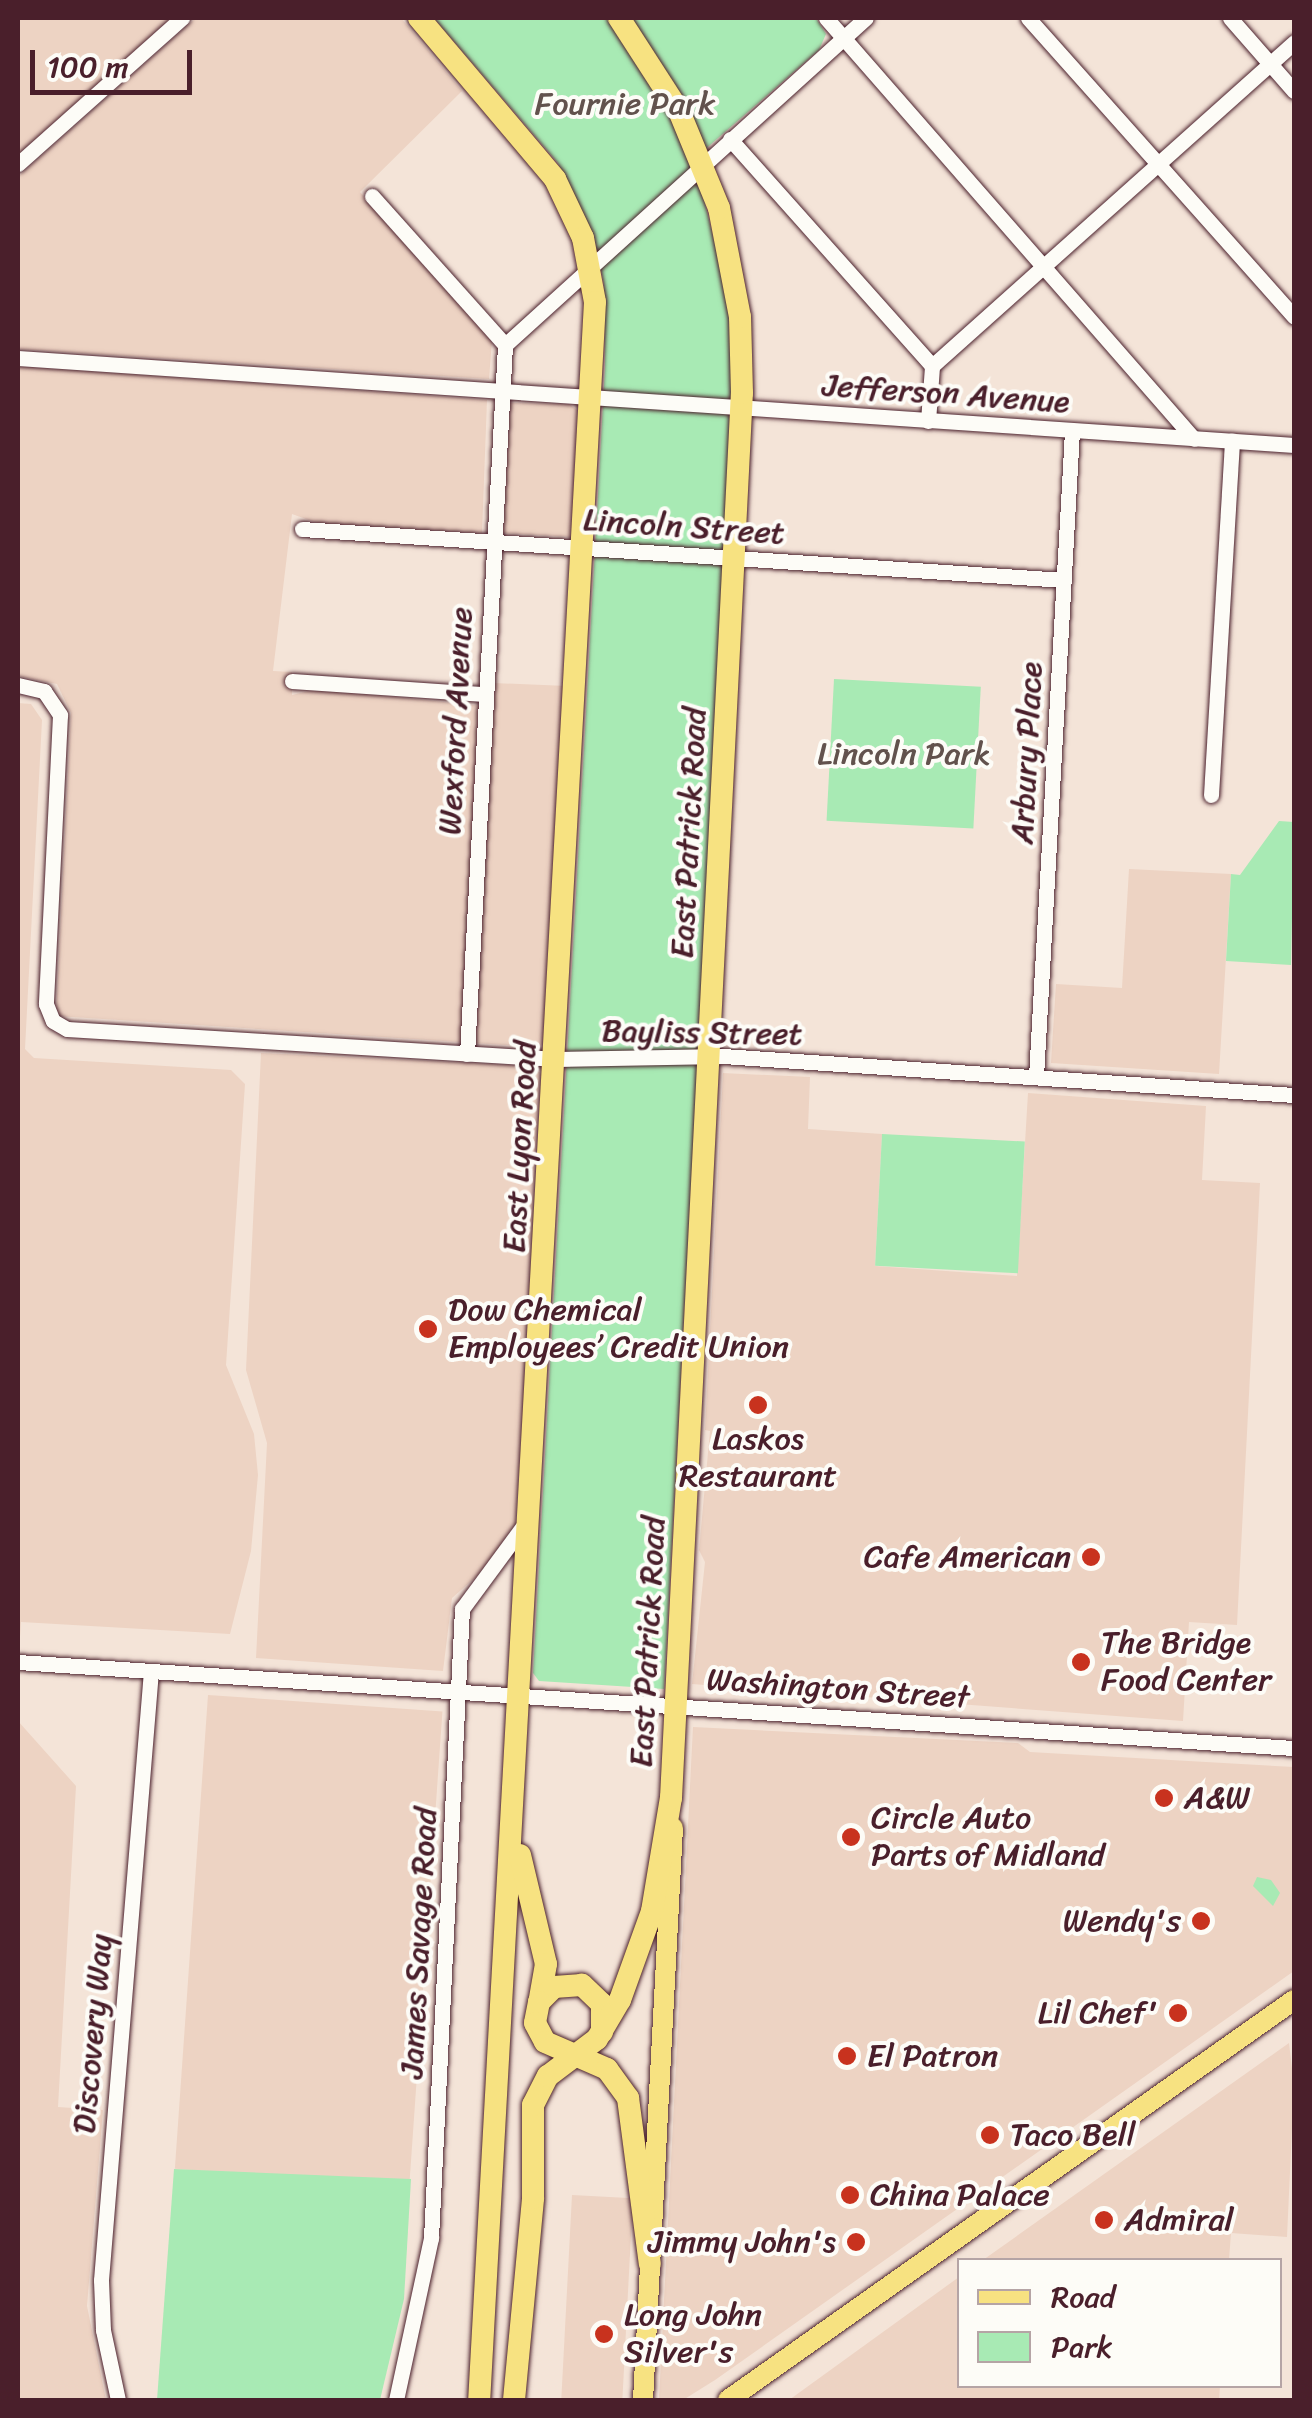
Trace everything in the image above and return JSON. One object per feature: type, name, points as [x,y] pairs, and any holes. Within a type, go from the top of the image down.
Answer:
[{"type":"highway","points":[[419,18],[555,179],[590,264]]},
{"type":"highway","name":"East Patrick Road","points":[[619,18],[662,79],[703,163],[736,280],[741,407],[674,1766]]},
{"type":"highway","name":"East Lyon Road","points":[[480,2400],[593,397],[590,264]]},
{"type":"highway","points":[[514,2400],[532,2211],[533,2105],[548,2076],[588,2046],[649,1923],[674,1766]]},
{"type":"highway","points":[[512,1818],[546,1964],[538,2002],[540,2037],[557,2050],[588,2046]]},
{"type":"highway","points":[[538,2002],[560,1984],[588,1988],[604,2011],[588,2046]]},
{"type":"highway","points":[[588,2046],[623,2089],[640,2162],[650,2264]]},
{"type":"highway","points":[[640,2162],[658,2178]]},
{"type":"main road","name":"East Patrick Road","points":[[642,2400],[658,2178],[674,1766]]},
{"type":"main road","points":[[728,2400],[1294,2000]]},
{"type":"street","points":[[18,164],[182,18]]},
{"type":"street","points":[[826,18],[1194,439]]},
{"type":"street","points":[[372,196],[505,345],[866,18]]},
{"type":"street","points":[[1028,18],[1294,317]]},
{"type":"street","points":[[1230,18],[1294,91]]},
{"type":"street","points":[[928,421],[932,366],[1294,42]]},
{"type":"street","points":[[730,138],[932,366]]},
{"type":"street","name":"Wexford Avenue","points":[[467,1054],[505,345]]},
{"type":"street","name":"Jefferson Avenue","points":[[18,358],[1294,446]]},
{"type":"street","name":"Arbury Place","points":[[1036,1077],[1072,431]]},
{"type":"street","points":[[1211,795],[1232,441]]},
{"type":"street","name":"Lincoln Street","points":[[302,529],[1064,580]]},
{"type":"street","points":[[292,681],[485,694]]},
{"type":"street","name":"Bayliss Street","points":[[18,685],[50,696],[60,726],[46,1004],[60,1027],[557,1059],[712,1056],[1294,1094]]},
{"type":"street","name":"James Savage Road","points":[[396,2400],[431,2238],[456,1692],[468,1594],[509,1550],[532,1508]]},
{"type":"street","name":"Washington Street","points":[[18,1662],[1294,1748]]},
{"type":"street","name":"Discovery Way","points":[[118,2400],[102,2330],[101,2280],[151,1670]]},
{"type":"shaded area","points":[[18,18],[173,18],[18,156]]},
{"type":"shaded area","points":[[196,18],[401,18],[462,91],[360,192],[492,340],[489,379],[18,349],[18,177]]},
{"type":"shaded area","points":[[18,366],[487,400],[482,533],[320,524],[292,514],[273,671],[292,672],[292,695],[318,689],[491,707],[493,683],[567,686],[546,1040],[539,1047],[56,1016],[71,713],[57,684],[18,676]]},
{"type":"shaded area","points":[[510,403],[569,404],[581,413],[572,537],[503,533]]},
{"type":"shaded area","points":[[18,703],[31,704],[42,720],[25,1049],[34,1058],[231,1070],[245,1084],[226,1365],[254,1434],[258,1475],[251,1551],[230,1634],[21,1622],[18,1667]]},
{"type":"shaded area","points":[[1129,869],[1231,874],[1219,1074],[1051,1063],[1056,984],[1122,988]]},
{"type":"shaded area","points":[[261,1053],[532,1066],[546,1078],[515,1527],[504,1552],[452,1598],[443,1671],[256,1658],[267,1443],[246,1370]]},
{"type":"shaded area","points":[[723,1073],[810,1077],[808,1129],[882,1134],[875,1266],[1017,1276],[1028,1093],[1206,1106],[1202,1180],[1260,1183],[1237,1625],[1189,1622],[1183,1721],[692,1684],[705,1562],[699,1550],[710,1431],[705,1430]]},
{"type":"shaded area","points":[[208,1695],[442,1711],[409,2185],[175,2169]]},
{"type":"shaded area","points":[[18,1721],[76,1786],[58,2107],[103,2110],[87,2306],[106,2400],[18,2400]]},
{"type":"shaded area","points":[[693,1727],[1018,1743],[1030,1752],[1294,1767],[1294,1971],[715,2380],[683,2400],[659,2400]]},
{"type":"shaded area","points":[[1289,2043],[1294,2085],[1287,2237],[1231,2233],[1229,2258],[986,2258]]},
{"type":"shaded area","points":[[572,2195],[633,2198],[622,2400],[561,2400]]},
{"type":"shaded area","points":[[957,2278],[957,2388],[1220,2388],[1219,2400],[789,2400]]},
{"type":"green space","name":"Fournie Park","points":[[434,18],[816,18],[826,34],[819,50],[694,159],[728,298],[734,386],[664,1689],[539,1681],[533,1673],[605,367],[604,284],[594,237],[558,163]]},
{"type":"green space","name":"Lincoln Park","points":[[834,679],[981,687],[973,828],[827,821]]},
{"type":"green space","points":[[1279,821],[1294,822],[1291,965],[1226,961],[1231,874],[1240,875]]},
{"type":"green space","points":[[882,1134],[1025,1141],[1018,1273],[875,1266]]},
{"type":"green space","points":[[1257,1877],[1271,1880],[1280,1893],[1273,1906],[1253,1886]]},
{"type":"green space","points":[[174,2169],[411,2179],[404,2299],[380,2400],[157,2400]]},
{"type":"place","name":"Dow Chemical Employees’ Credit Union","points":[[428,1329]]},
{"type":"place","name":"Laskos Restaurant","points":[[758,1405]]},
{"type":"place","name":"Cafe American","points":[[1091,1557]]},
{"type":"place","name":"The Bridge Food Center","points":[[1081,1662]]},
{"type":"place","name":"A&W","points":[[1164,1798]]},
{"type":"place","name":"Circle Auto Parts of Midland","points":[[851,1837]]},
{"type":"place","name":"Wendy's","points":[[1201,1921]]},
{"type":"place","name":"Lil Chef'","points":[[1178,2013]]},
{"type":"place","name":"El Patron","points":[[847,2056]]},
{"type":"place","name":"Taco Bell","points":[[990,2135]]},
{"type":"place","name":"China Palace","points":[[850,2195]]},
{"type":"place","name":"Admiral","points":[[1104,2220]]},
{"type":"place","name":"Jimmy John's","points":[[856,2242]]},
{"type":"place","name":"Long John Silver's","points":[[604,2334]]}]
